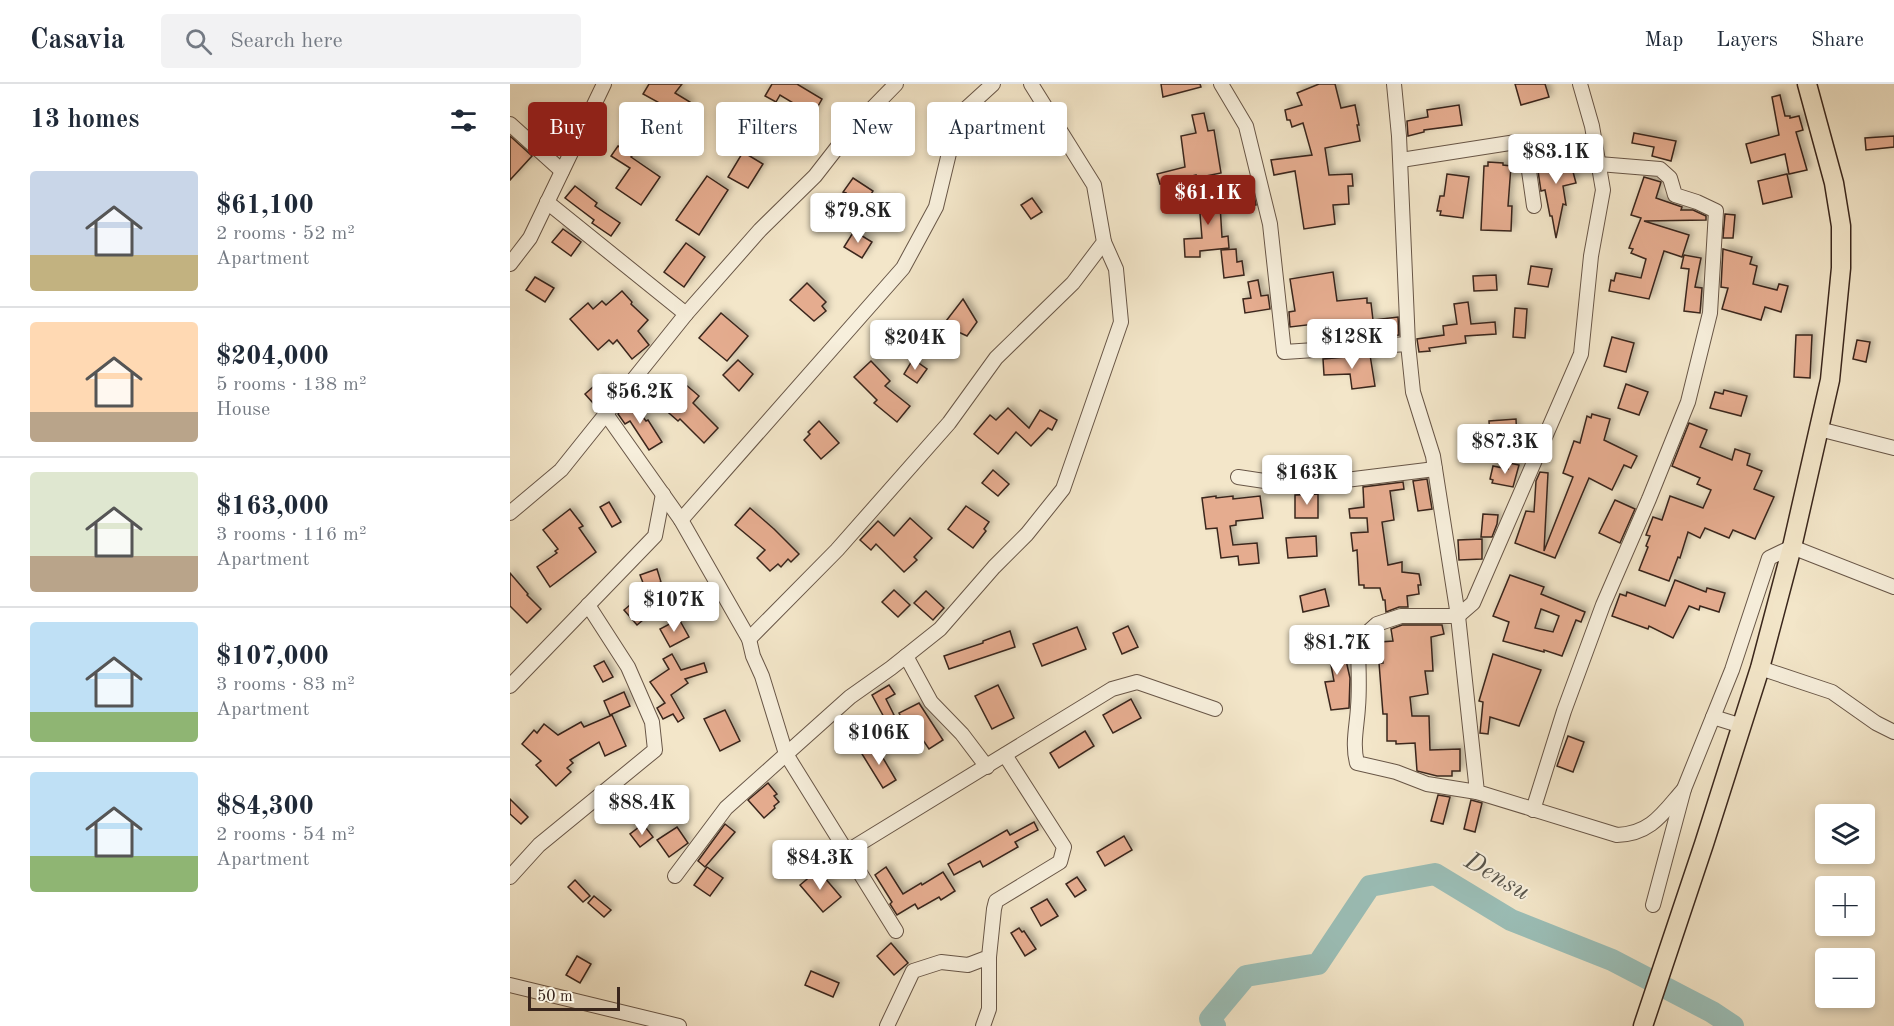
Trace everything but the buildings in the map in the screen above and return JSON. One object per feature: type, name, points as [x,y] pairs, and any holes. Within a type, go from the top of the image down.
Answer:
[{"type":"main road","points":[[1643,1026],[1760,668],[1792,547],[1830,380],[1841,268],[1841,226],[1833,183],[1807,84]]},
{"type":"street","points":[[510,264],[530,237],[604,84]]},
{"type":"street","points":[[510,513],[561,470],[686,314],[760,230],[815,176],[850,131],[896,84]]},
{"type":"street","points":[[681,520],[903,268],[936,207],[958,116],[993,84]]},
{"type":"street","points":[[675,876],[726,808],[850,697],[940,629],[994,567],[1027,534],[1063,489],[1121,322],[1116,269],[1104,242],[1094,184],[1031,84]]},
{"type":"street","points":[[1221,84],[1246,126],[1270,224],[1284,352],[1408,344]]},
{"type":"street","points":[[1394,84],[1401,160],[1408,344],[1413,392],[1433,456],[1458,616],[1477,792]]},
{"type":"street","points":[[1580,84],[1592,126],[1603,190],[1591,256],[1581,354],[1473,603],[1458,616],[1401,616],[1377,624],[1358,641],[1358,708],[1354,755],[1357,763],[1396,772],[1427,784],[1477,792],[1617,835],[1640,832],[1656,821],[1684,789]]},
{"type":"street","points":[[510,124],[562,171]]},
{"type":"street","points":[[1401,160],[1516,142],[1527,157],[1534,206]]},
{"type":"street","points":[[1533,810],[1564,711],[1603,605],[1649,500],[1688,402],[1710,313],[1716,210],[1674,195],[1670,178],[1660,169],[1599,164]]},
{"type":"street","points":[[547,202],[686,314]]},
{"type":"street","points":[[749,639],[845,541],[949,423],[996,358],[1073,283],[1104,242]]},
{"type":"street","points":[[606,414],[681,520],[749,639],[786,754],[896,932]]},
{"type":"street","points":[[1819,429],[1894,448]]},
{"type":"street","points":[[1238,477],[1297,486],[1435,469]]},
{"type":"street","points":[[510,686],[655,536],[663,494]]},
{"type":"street","points":[[1653,905],[1684,789],[1732,670],[1769,558],[1792,547],[1894,587]]},
{"type":"street","points":[[510,877],[539,845],[655,750],[652,722],[628,667],[588,605]]},
{"type":"street","points":[[906,656],[931,702],[962,734],[987,767]]},
{"type":"street","points":[[1760,668],[1832,693],[1876,723],[1894,732]]},
{"type":"street","points":[[846,852],[1112,689],[1137,682],[1215,709]]},
{"type":"street","points":[[1713,717],[1742,726]]},
{"type":"street","points":[[983,1026],[989,1009],[989,957],[996,901],[1060,862],[1064,847],[1005,755]]},
{"type":"street","points":[[887,1026],[913,971],[941,962],[968,965],[989,957]]},
{"type":"street","points":[[510,985],[679,1026]]},
{"type":"waterway","name":"Densu","points":[[1215,1026],[1210,1019],[1246,976],[1318,964],[1370,886],[1435,874],[1511,920],[1612,960],[1712,1012],[1733,1026]]}]
